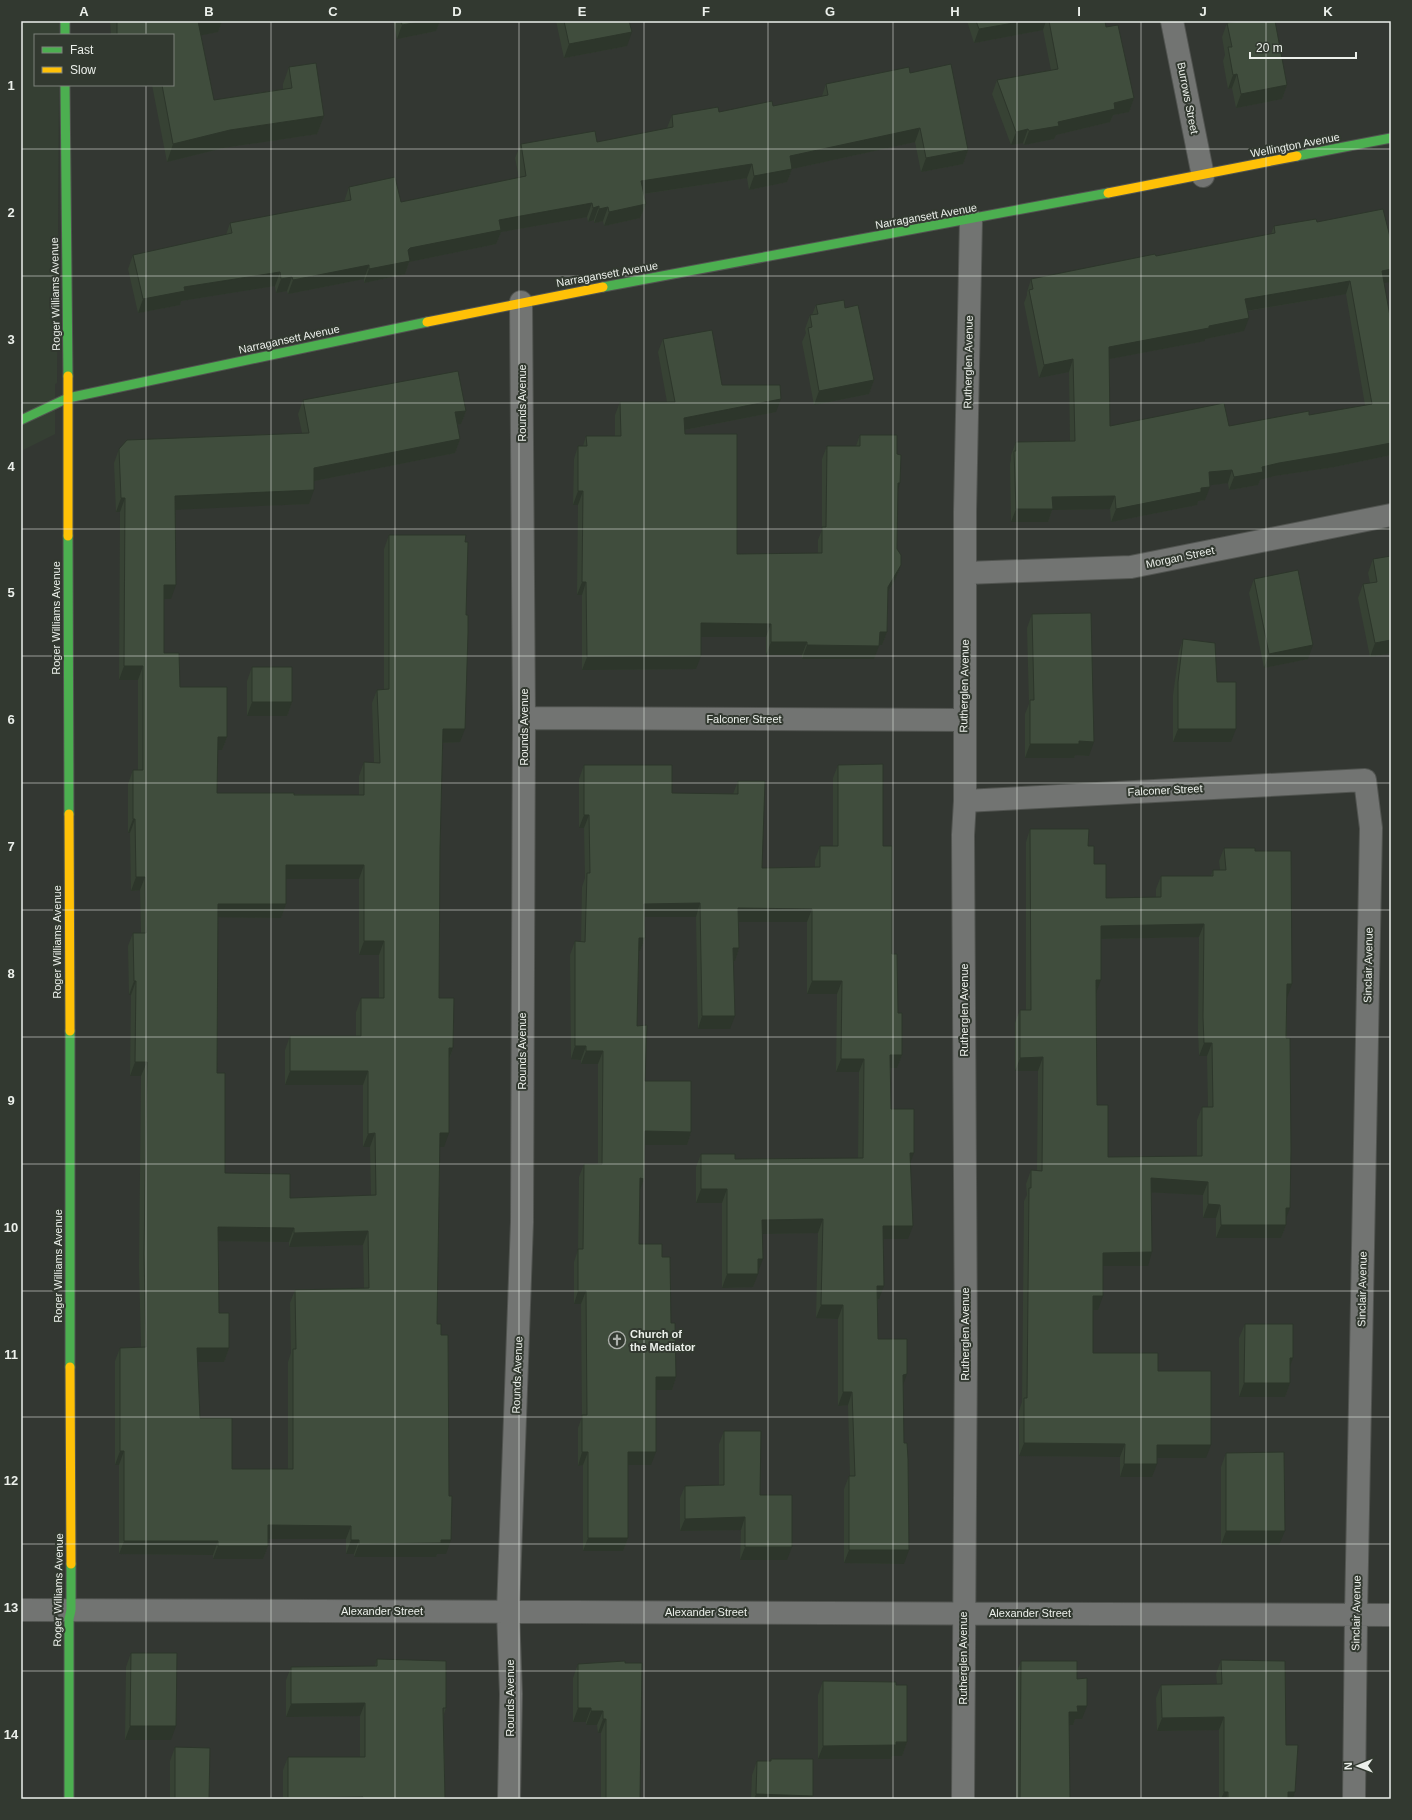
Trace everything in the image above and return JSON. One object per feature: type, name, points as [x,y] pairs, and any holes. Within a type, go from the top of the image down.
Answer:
[{"type":"main road","points":[[65,21],[65,34]]},
{"type":"main road","name":"Roger Williams Avenue","points":[[65,86],[68,398],[71,1610],[69,1619],[69,1799]]},
{"type":"main road","name":"Wellington Avenue","points":[[1203,176],[1391,138]]},
{"type":"main road","name":"Narragansett Avenue","points":[[21,420],[68,398],[522,302],[1203,176]]},
{"type":"street","name":"Burrows Street","points":[[1172,21],[1203,176]]},
{"type":"street","name":"Rutherglen Avenue","points":[[963,1799],[963,1613],[966,1348],[963,850],[965,801],[965,512],[971,220]]},
{"type":"street","name":"Rounds Avenue","points":[[509,1799],[510,1694],[508,1612],[522,1222],[524,718],[522,302]]},
{"type":"street","name":"Morgan Street","points":[[966,573],[1131,567],[1391,515]]},
{"type":"street","name":"Falconer Street","points":[[524,718],[964,720]]},
{"type":"street","name":"Falconer Street","points":[[965,801],[1365,780]]},
{"type":"street","name":"Sinclair Avenue","points":[[1354,1799],[1356,1615],[1371,828],[1365,780]]},
{"type":"street","name":"Alexander Street","points":[[21,1610],[1391,1615]]},
{"type":"shaded area","points":[[21,21],[59,21],[59,34],[34,34],[34,86],[59,86],[57,383],[55,384],[55,434],[21,451]]},
{"type":"building","points":[[117,21],[198,21],[214,100],[292,88],[289,67],[316,63],[324,116],[230,130],[173,144],[162,86],[174,86],[174,34],[117,34]]},
{"type":"building","points":[[401,21],[424,21],[402,25]]},
{"type":"building","points":[[564,21],[629,21],[632,32],[569,44]]},
{"type":"building","points":[[976,21],[1025,21],[979,29]]},
{"type":"building","points":[[1049,21],[1105,21],[1106,27],[1118,25],[1134,98],[1114,103],[1115,109],[1058,122],[1059,126],[1029,131],[1028,129],[1016,132],[997,80],[1058,69]]},
{"type":"building","points":[[1239,21],[1275,21],[1287,85],[1241,94],[1237,74],[1233,75],[1228,47],[1232,47],[1227,23]]},
{"type":"building","points":[[951,64],[968,150],[926,158],[920,128],[790,156],[792,169],[754,176],[752,164],[641,181],[646,204],[609,212],[608,207],[599,209],[599,206],[593,208],[592,203],[499,220],[501,230],[410,248],[408,250],[410,261],[369,269],[369,265],[293,280],[292,277],[281,279],[280,272],[184,287],[185,291],[143,299],[133,255],[232,233],[230,223],[351,200],[349,187],[395,177],[401,202],[526,176],[521,144],[595,131],[597,142],[673,127],[672,115],[718,107],[719,112],[772,101],[773,106],[828,95],[826,84],[909,67],[910,73]]},
{"type":"building","points":[[1383,209],[1391,241],[1391,269],[1382,271],[1391,322],[1391,443],[1279,463],[1262,467],[1263,472],[1234,477],[1232,470],[1209,472],[1210,487],[1201,488],[1201,492],[1116,509],[1115,496],[1052,497],[1053,509],[1016,509],[1014,451],[1016,451],[1016,442],[1075,441],[1073,359],[1044,365],[1029,290],[1033,289],[1031,279],[1155,254],[1156,256],[1275,233],[1274,226],[1316,219],[1317,222]],"holes":[[[1350,281],[1372,404],[1309,415],[1309,411],[1229,426],[1224,403],[1110,426],[1109,347],[1209,328],[1209,326],[1249,318],[1245,299]]]},
{"type":"building","points":[[844,300],[845,308],[858,305],[874,380],[819,391],[808,328],[812,327],[810,315],[818,314],[816,305]]},
{"type":"building","points":[[712,330],[722,385],[780,385],[781,399],[684,418],[685,434],[737,434],[737,554],[822,553],[822,527],[826,527],[827,446],[860,446],[860,435],[897,435],[897,454],[901,455],[900,483],[898,483],[897,549],[901,555],[901,565],[888,587],[887,632],[880,632],[879,646],[807,645],[807,642],[771,642],[771,624],[701,623],[701,656],[587,657],[586,582],[582,582],[583,491],[578,491],[578,446],[587,446],[586,436],[621,436],[620,402],[675,402],[663,339]]},
{"type":"building","points":[[458,371],[466,411],[455,412],[460,439],[314,468],[314,490],[175,496],[176,585],[164,585],[164,653],[179,653],[180,687],[227,687],[227,737],[218,737],[217,793],[364,795],[364,762],[380,763],[377,690],[389,689],[389,535],[466,535],[465,542],[468,542],[466,615],[468,615],[468,633],[465,729],[443,729],[440,849],[439,998],[454,998],[453,1048],[449,1048],[449,1133],[440,1133],[437,1324],[441,1324],[441,1335],[448,1335],[449,1496],[452,1496],[451,1540],[441,1540],[441,1543],[359,1544],[359,1540],[351,1540],[351,1526],[268,1525],[268,1546],[218,1546],[218,1541],[124,1541],[124,1451],[120,1451],[120,1348],[146,1347],[144,1254],[147,1062],[135,1062],[136,981],[134,981],[133,933],[146,933],[145,877],[136,877],[135,819],[133,819],[133,770],[143,770],[143,666],[124,666],[125,498],[121,498],[119,449],[127,440],[309,433],[303,400]],"holes":[[[286,865],[364,865],[364,941],[384,941],[384,998],[361,998],[361,1036],[290,1036],[290,1071],[368,1071],[368,1134],[375,1133],[376,1195],[290,1198],[290,1174],[225,1173],[225,1073],[217,1073],[218,904],[286,904]],[[218,1227],[294,1228],[294,1233],[368,1231],[369,1288],[295,1290],[296,1349],[293,1349],[293,1469],[232,1469],[232,1418],[200,1418],[197,1348],[229,1348],[229,1313],[219,1313]]]},
{"type":"building","points":[[1391,556],[1391,640],[1375,643],[1363,584],[1377,582],[1373,559]]},
{"type":"building","points":[[1298,570],[1313,645],[1269,654],[1254,579]]},
{"type":"building","points":[[1091,613],[1094,742],[1079,741],[1079,744],[1030,744],[1030,700],[1034,700],[1032,614]]},
{"type":"building","points":[[1183,639],[1215,643],[1217,682],[1236,682],[1236,729],[1178,729],[1178,682]]},
{"type":"building","points":[[252,667],[292,667],[292,702],[252,702]]},
{"type":"building","points":[[883,764],[883,846],[892,846],[892,954],[897,954],[898,1013],[902,1013],[902,1055],[890,1055],[891,1109],[914,1109],[914,1153],[910,1153],[913,1226],[883,1226],[884,1286],[877,1286],[878,1339],[907,1339],[907,1374],[903,1375],[904,1443],[907,1443],[908,1459],[909,1550],[849,1550],[849,1476],[855,1476],[852,1392],[843,1392],[843,1305],[821,1305],[823,1219],[762,1220],[763,1259],[758,1259],[758,1274],[727,1274],[727,1189],[701,1189],[701,1154],[735,1154],[735,1159],[863,1158],[864,1059],[841,1059],[842,981],[812,981],[812,909],[738,908],[739,948],[733,948],[735,1016],[702,1016],[700,903],[644,904],[645,938],[639,938],[637,1026],[647,1025],[645,1081],[691,1081],[691,1132],[645,1131],[644,1179],[640,1178],[639,1244],[662,1244],[662,1257],[670,1257],[671,1323],[675,1323],[676,1377],[656,1377],[656,1452],[628,1452],[628,1538],[588,1538],[588,1452],[582,1452],[582,1415],[587,1415],[586,1291],[578,1291],[578,1249],[583,1249],[584,1164],[602,1164],[603,1051],[586,1051],[586,1046],[575,1046],[575,941],[585,942],[587,873],[590,873],[589,815],[584,815],[584,765],[672,765],[672,793],[738,794],[738,781],[765,781],[762,868],[820,867],[820,846],[838,846],[838,765]]},
{"type":"building","points":[[1030,829],[1089,829],[1088,846],[1094,846],[1094,864],[1106,864],[1106,898],[1161,897],[1161,876],[1213,876],[1213,870],[1226,870],[1224,848],[1255,848],[1255,851],[1291,851],[1292,984],[1287,984],[1286,1038],[1290,1038],[1291,1150],[1290,1208],[1286,1208],[1286,1225],[1221,1225],[1220,1205],[1208,1204],[1208,1182],[1151,1178],[1152,1252],[1103,1253],[1103,1296],[1093,1296],[1093,1353],[1158,1353],[1158,1371],[1211,1371],[1211,1445],[1157,1445],[1157,1464],[1124,1464],[1125,1444],[1024,1443],[1024,1398],[1027,1398],[1029,1188],[1031,1188],[1031,1170],[1042,1171],[1043,1057],[1020,1058],[1020,1010],[1031,1010]],"holes":[[[1204,924],[1204,1043],[1212,1043],[1213,1107],[1202,1107],[1202,1156],[1108,1157],[1108,1105],[1097,1105],[1096,980],[1101,980],[1101,926]]]},
{"type":"building","points":[[1245,1324],[1293,1324],[1293,1358],[1290,1358],[1290,1383],[1244,1383]]},
{"type":"building","points":[[724,1431],[761,1431],[760,1495],[792,1495],[792,1547],[745,1547],[745,1517],[685,1519],[685,1486],[724,1485]]},
{"type":"building","points":[[1284,1452],[1285,1531],[1226,1531],[1226,1453]]},
{"type":"building","points":[[131,1653],[177,1653],[176,1726],[130,1726]]},
{"type":"building","points":[[377,1659],[446,1661],[446,1708],[443,1708],[445,1799],[363,1799],[363,1797],[288,1798],[288,1757],[365,1757],[365,1703],[291,1704],[291,1667],[377,1666]]},
{"type":"building","points":[[1221,1660],[1285,1661],[1286,1745],[1298,1745],[1295,1792],[1288,1792],[1288,1799],[1228,1799],[1228,1792],[1224,1792],[1224,1717],[1162,1718],[1161,1685],[1222,1684]]},
{"type":"building","points":[[625,1661],[625,1663],[642,1663],[640,1799],[606,1799],[606,1719],[603,1719],[603,1711],[591,1711],[591,1708],[578,1708],[578,1664]]},
{"type":"building","points":[[1021,1661],[1077,1661],[1077,1679],[1087,1678],[1087,1706],[1077,1706],[1078,1712],[1069,1712],[1070,1799],[1020,1799]]},
{"type":"building","points":[[823,1681],[896,1682],[896,1685],[907,1685],[907,1742],[896,1742],[896,1745],[823,1746]]},
{"type":"building","points":[[175,1747],[210,1748],[209,1799],[175,1799]]},
{"type":"building","points":[[771,1759],[813,1759],[813,1796],[756,1794],[757,1761],[771,1761]]},
{"type":"traffic: fast","points":[[65,21],[65,34]]},
{"type":"traffic: fast","points":[[65,86],[68,376]]},
{"type":"traffic: fast","points":[[1297,156],[1391,138]]},
{"type":"traffic: fast","points":[[603,287],[1108,193]]},
{"type":"traffic: fast","points":[[21,420],[68,398],[427,322]]},
{"type":"traffic: fast","points":[[68,536],[69,814]]},
{"type":"traffic: fast","points":[[70,1031],[70,1367]]},
{"type":"traffic: fast","points":[[69,1799],[69,1619],[71,1610],[71,1564]]},
{"type":"traffic: slow","points":[[1108,193],[1297,156]]},
{"type":"traffic: slow","points":[[427,322],[603,287]]},
{"type":"traffic: slow","points":[[68,376],[68,536]]},
{"type":"traffic: slow","points":[[69,814],[70,1031]]},
{"type":"traffic: slow","points":[[70,1367],[71,1564]]},
{"type":"place","name":"Church of the Mediator","points":[[617,1340]]}]
